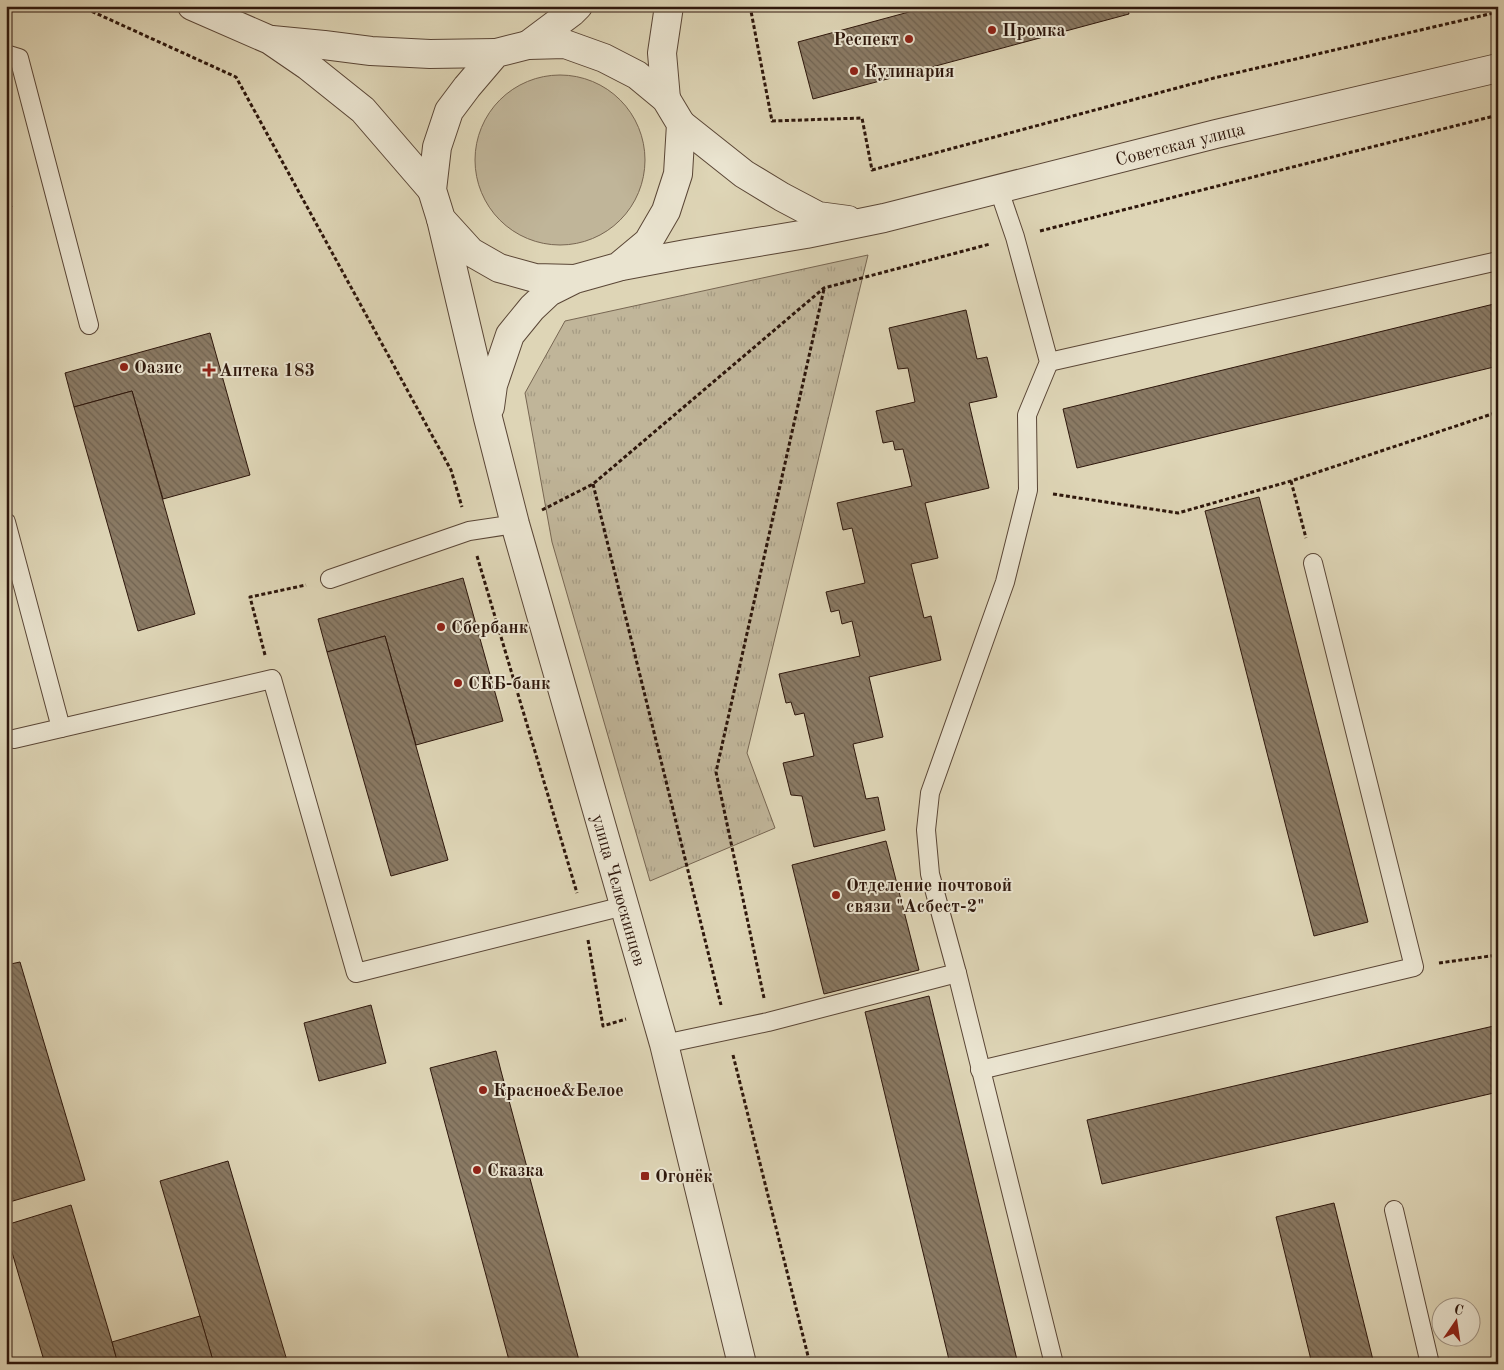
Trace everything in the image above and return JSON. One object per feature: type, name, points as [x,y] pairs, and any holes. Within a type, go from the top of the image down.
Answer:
[{"type":"street","points":[[192,6],[270,40],[308,66],[363,110],[432,190]]},
{"type":"street","points":[[528,45],[578,6]]},
{"type":"street","points":[[666,99],[662,53],[669,6]]},
{"type":"street","points":[[270,40],[371,51],[430,54],[496,53],[528,45],[565,44],[604,58],[637,75],[666,99],[681,124],[744,174],[818,216],[864,222]]},
{"type":"street","points":[[432,190],[437,147],[449,111],[496,53]]},
{"type":"street","name":"Советская улица","points":[[575,278],[618,267],[864,222],[999,190],[1216,134],[1498,68]]},
{"type":"street","points":[[618,267],[648,242],[666,211],[678,174],[681,124]]},
{"type":"street","name":"улица Челюскинцев","points":[[432,190],[442,219],[488,418],[515,524],[664,1044],[742,1364]]},
{"type":"street","points":[[442,219],[471,252],[499,268],[535,278],[575,278]]},
{"type":"street","points":[[488,418],[493,384],[510,335],[532,308],[549,292],[575,278]]},
{"type":"lane","points":[[6,54],[20,58],[89,325]]},
{"type":"lane","points":[[999,190],[1015,237],[1049,362],[1027,415],[1028,490],[1005,582],[930,793],[926,830],[930,874],[957,972],[1054,1364]]},
{"type":"lane","points":[[1049,362],[1498,261]]},
{"type":"lane","points":[[6,522],[61,728]]},
{"type":"lane","points":[[330,580],[469,531],[515,524]]},
{"type":"lane","points":[[980,1070],[1414,967],[1313,563]]},
{"type":"lane","points":[[14,739],[272,680],[356,973],[624,906]]},
{"type":"lane","points":[[664,1044],[768,1022],[957,972]]},
{"type":"lane","points":[[1394,1210],[1430,1364]]},
{"type":"path","points":[[80,6],[236,76],[451,470],[584,916],[603,1026],[653,1011]]},
{"type":"path","points":[[750,6],[772,121],[862,118],[872,170],[1206,80],[1498,12]]},
{"type":"path","points":[[515,524],[593,484],[824,288],[1015,237],[1498,115]]},
{"type":"path","points":[[768,1022],[716,772],[824,288]]},
{"type":"path","points":[[1028,490],[1178,513],[1292,481],[1498,412]]},
{"type":"path","points":[[1292,481],[1313,563]]},
{"type":"path","points":[[593,484],[810,1364]]},
{"type":"path","points":[[272,680],[250,598],[330,580]]},
{"type":"path","points":[[1414,967],[1498,955]]},
{"type":"green space","points":[[560,75],[585,79],[600,85],[620,100],[635,120],[643,143],[645,160],[641,185],[635,200],[620,220],[600,235],[577,243],[560,245],[535,241],[520,235],[500,220],[485,200],[477,177],[475,160],[479,135],[485,120],[500,100],[520,85],[543,77]]},
{"type":"green space","points":[[868,255],[747,753],[775,828],[650,881],[552,542],[525,393],[565,321]]},
{"type":"building","points":[[931,6],[1127,6],[1129,14],[813,99],[798,42]]},
{"type":"building","points":[[6,187],[12,207],[6,208]]},
{"type":"building","points":[[1498,303],[1498,366],[1077,468],[1063,409]]},
{"type":"building","points":[[966,310],[977,359],[987,357],[997,397],[969,403],[989,488],[925,503],[938,558],[911,564],[924,618],[931,616],[941,660],[869,677],[883,737],[853,744],[866,799],[878,797],[885,830],[814,847],[802,796],[791,795],[783,763],[814,756],[804,713],[795,715],[791,702],[786,703],[779,674],[860,656],[852,621],[842,624],[839,610],[831,612],[826,592],[865,583],[852,528],[843,530],[837,503],[912,486],[903,449],[895,450],[893,441],[883,443],[876,411],[915,402],[908,368],[898,369],[889,328]]},
{"type":"building","points":[[210,333],[250,475],[163,499],[132,391],[74,407],[65,373]]},
{"type":"building","points":[[132,391],[195,614],[138,631],[74,407]]},
{"type":"building","points":[[1259,497],[1368,922],[1314,936],[1205,511]]},
{"type":"building","points":[[463,578],[503,721],[416,745],[385,636],[327,652],[318,619]]},
{"type":"building","points":[[385,636],[448,860],[391,876],[327,652]]},
{"type":"building","points":[[886,841],[919,970],[824,994],[792,865]]},
{"type":"building","points":[[20,962],[85,1180],[6,1203],[6,965]]},
{"type":"building","points":[[929,996],[1018,1364],[950,1364],[865,1012]]},
{"type":"building","points":[[371,1005],[386,1063],[319,1081],[304,1023]]},
{"type":"building","points":[[1498,1025],[1498,1092],[1102,1184],[1087,1120]]},
{"type":"building","points":[[496,1051],[580,1364],[510,1364],[430,1068]]},
{"type":"building","points":[[228,1161],[288,1364],[214,1364],[160,1181]]},
{"type":"building","points":[[1334,1203],[1374,1364],[1312,1364],[1276,1217]]},
{"type":"building","points":[[71,1205],[118,1364],[45,1364],[6,1232],[6,1225]]},
{"type":"building","points":[[200,1316],[214,1364],[118,1364],[112,1342]]},
{"type":"place","name":"Промка","points":[[992,30]]},
{"type":"place","name":"Респект","points":[[909,39]]},
{"type":"place","name":"Кулинария","points":[[854,71]]},
{"type":"place","name":"Оазис","points":[[124,367]]},
{"type":"place","name":"Аптека 183","points":[[209,370]]},
{"type":"place","name":"Сбербанк","points":[[441,627]]},
{"type":"place","name":"СКБ-банк","points":[[458,683]]},
{"type":"place","name":"Отделение почтовой связи \"Асбест-2\"","points":[[836,895]]},
{"type":"place","name":"Красное&Белое","points":[[483,1090]]},
{"type":"place","name":"Сказка","points":[[477,1170]]},
{"type":"place","name":"Огонёк","points":[[645,1176]]}]
